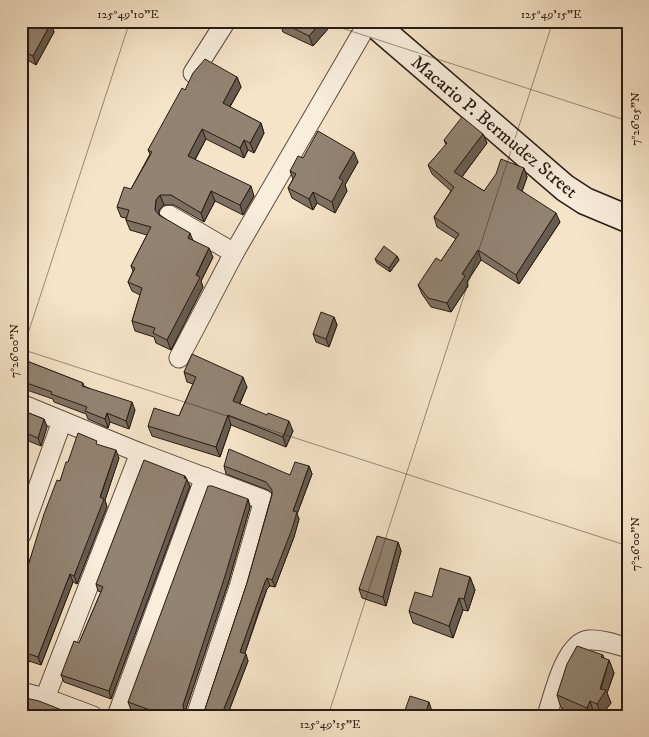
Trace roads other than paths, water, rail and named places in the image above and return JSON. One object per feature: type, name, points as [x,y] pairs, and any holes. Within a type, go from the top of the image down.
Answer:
[{"type":"main road","name":"Macario P. Bermudez Street","points":[[370,21],[565,188],[585,201],[628,219]]},
{"type":"street","points":[[193,73],[226,21]]},
{"type":"street","points":[[179,358],[234,253],[370,21]]},
{"type":"street","points":[[169,215],[234,253]]},
{"type":"street","points":[[21,404],[140,454],[264,500],[239,587],[196,716]]},
{"type":"street","points":[[21,535],[62,421]]},
{"type":"street","points":[[46,698],[140,454]]},
{"type":"street","points":[[117,716],[205,477]]},
{"type":"street","points":[[547,716],[565,664],[579,643],[589,640],[628,648]]},
{"type":"street","points":[[21,692],[46,698],[92,716]]}]
